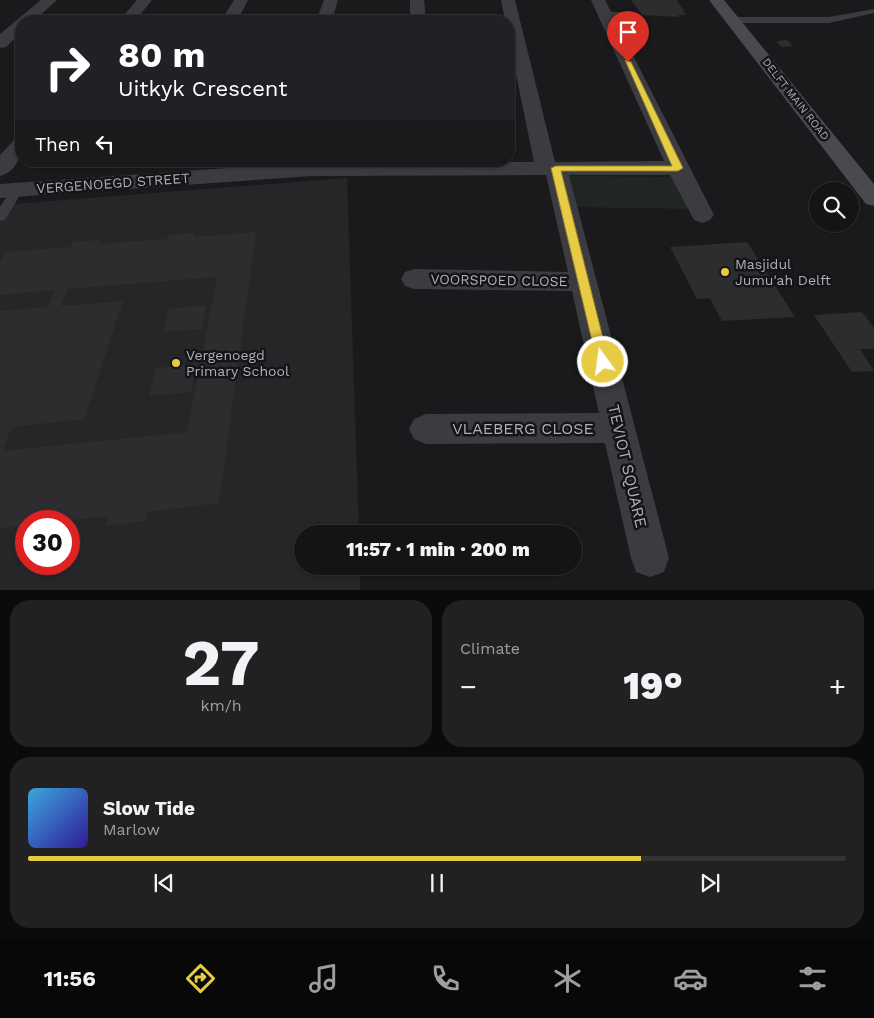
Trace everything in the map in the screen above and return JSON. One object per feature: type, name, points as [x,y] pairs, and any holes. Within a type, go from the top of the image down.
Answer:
[{"type":"street","points":[[32,15],[50,0]]},
{"type":"street","points":[[131,15],[145,0]]},
{"type":"street","points":[[232,15],[241,0]]},
{"type":"street","points":[[326,15],[331,0]]},
{"type":"street","points":[[417,0],[418,15]]},
{"type":"street","name":"TEVIOT SQUARE","points":[[508,0],[512,15]]},
{"type":"street","name":"DELFT MAIN ROAD","points":[[716,0],[874,199]]},
{"type":"street","points":[[601,8],[702,215]]},
{"type":"street","name":"TEVIOT SQUARE","points":[[515,27],[551,168],[583,282],[650,558]]},
{"type":"street","points":[[0,43],[15,29]]},
{"type":"street","points":[[0,169],[15,151]]},
{"type":"street","points":[[138,181],[146,167]]},
{"type":"street","name":"VERGENOEGD STREET","points":[[8,190],[138,181],[271,167]]},
{"type":"street","name":"VERGENOEGD STREET","points":[[505,167],[678,168]]},
{"type":"street","name":"VOORSPOED CLOSE","points":[[414,279],[583,282]]},
{"type":"street","name":"VLAEBERG CLOSE","points":[[426,428],[619,428]]},
{"type":"lane","points":[[601,8],[632,15]]},
{"type":"lane","points":[[733,20],[829,20],[873,12]]},
{"type":"lane","points":[[0,217],[8,190]]},
{"type":"shaded area","points":[[568,176],[676,177],[689,209],[574,207]]},
{"type":"shaded area","name":"Vergenoegd Primary School","points":[[347,178],[359,525],[294,525],[294,575],[360,575],[360,590],[0,590],[0,205]]},
{"type":"building","points":[[631,0],[677,0],[686,15],[678,15],[679,17],[642,15]]},
{"type":"building","points":[[787,40],[793,46],[782,47],[776,41]]},
{"type":"building","points":[[256,232],[219,503],[147,512],[145,521],[106,526],[109,516],[80,519],[80,510],[15,510],[15,527],[0,529],[0,311],[47,307],[55,290],[0,295],[0,262],[5,252],[71,247],[73,242],[100,240],[98,244],[167,239],[168,235],[195,233],[194,237]],"holes":[[[217,277],[187,432],[2,451],[12,427],[84,419],[123,301],[61,306],[68,289]]]},
{"type":"building","name":"Masjidul Jumu'ah Delft","points":[[747,242],[795,317],[722,321],[710,298],[697,299],[670,247]]},
{"type":"building","points":[[206,305],[202,329],[163,332],[169,309]]},
{"type":"building","points":[[862,312],[874,328],[874,349],[860,349],[874,371],[852,372],[814,315]]},
{"type":"building","points":[[196,364],[191,392],[149,396],[156,368]]},
{"type":"place","name":"Masjidul Jumu'ah Delft","points":[[725,272]]},
{"type":"place","name":"Vergenoegd Primary School","points":[[176,363]]},
{"type":"route","points":[[603,362],[556,168],[678,168],[628,62]]}]
